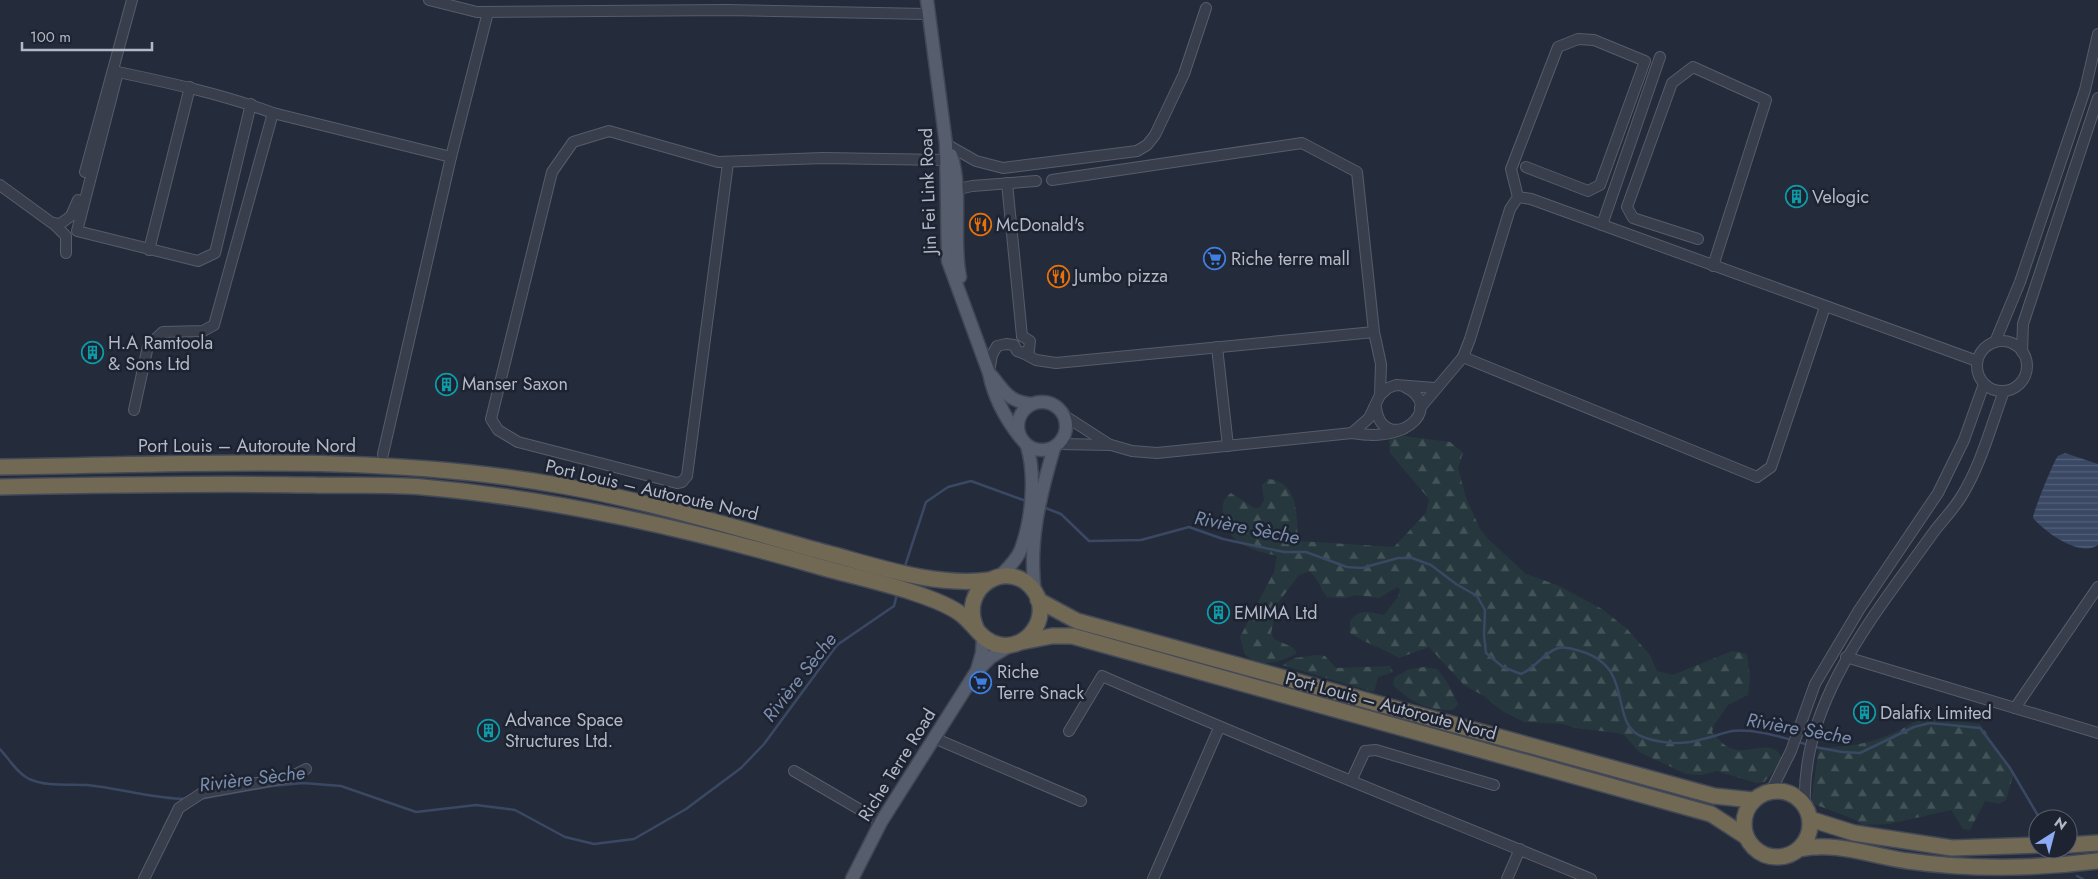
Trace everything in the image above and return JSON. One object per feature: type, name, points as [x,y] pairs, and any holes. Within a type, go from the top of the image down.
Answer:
[{"type":"highway","name":"Port Louis – Autoroute Nord","points":[[0,467],[315,462],[428,468],[490,474],[614,496],[697,516],[912,575],[950,582],[994,578]]},
{"type":"highway","name":"Port Louis – Autoroute Nord","points":[[0,487],[249,484],[420,487],[516,498],[595,510],[788,558],[892,587],[938,602],[962,614],[980,634]]},
{"type":"highway","points":[[994,578],[1020,579],[1037,596],[1040,612],[1038,624],[1031,634],[1016,644],[1000,645],[980,634],[971,612],[972,602],[981,585],[994,578]]},
{"type":"highway","name":"Port Louis – Autoroute Nord","points":[[1037,596],[1077,621],[1714,796],[1753,800]]},
{"type":"highway","name":"Port Louis – Autoroute Nord","points":[[1016,644],[1052,636],[1072,636],[1711,814],[1745,836]]},
{"type":"highway","points":[[2028,846],[1952,848],[1854,833],[1807,813],[1793,795],[1784,792],[1771,791],[1761,794],[1753,800],[1744,815],[1745,836],[1754,849],[1769,856],[1785,856],[1799,849],[1828,846],[1906,861],[1980,868],[2098,861]]},
{"type":"highway","points":[[1799,849],[1808,836],[1807,813]]},
{"type":"highway","points":[[2078,844],[2098,843]]},
{"type":"main road","name":"Jin Fei Link Road","points":[[927,0],[927,14],[946,144],[945,160],[951,191],[953,264],[966,309],[989,374]]},
{"type":"main road","points":[[946,144],[952,158],[951,191]]},
{"type":"main road","points":[[989,374],[1010,398],[1017,402],[1031,404],[1046,402],[1060,410],[1067,424],[1065,435],[1057,446],[1045,476],[1036,529],[1032,572],[1037,596]]},
{"type":"main road","points":[[989,374],[993,391],[1006,419],[1023,441],[1035,450],[1045,451],[1057,446]]},
{"type":"main road","points":[[994,578],[1021,550],[1028,516],[1032,472],[1018,422],[1020,415],[1031,404]]},
{"type":"main road","points":[[976,672],[982,653],[980,634]]},
{"type":"main road","points":[[976,672],[991,657],[1016,644]]},
{"type":"main road","name":"Riche Terre Road","points":[[852,879],[881,822],[976,672]]},
{"type":"street","points":[[52,223],[60,224],[66,221],[75,211],[101,107],[118,58],[132,0]]},
{"type":"street","points":[[429,0],[477,12],[727,10],[927,14]]},
{"type":"street","points":[[946,144],[976,161],[1003,168],[1137,151],[1155,135],[1184,74],[1206,8]]},
{"type":"street","points":[[383,454],[451,157],[488,12]]},
{"type":"street","points":[[2098,34],[2085,90],[2020,282],[1995,342],[1982,351],[1977,361],[1978,372],[1984,384],[1997,391],[2004,391],[2018,386],[2023,380],[2027,366],[2022,352],[2023,324],[2098,98]]},
{"type":"street","points":[[1064,416],[1111,445],[1132,451],[1157,453],[1352,433],[1375,436],[1388,435],[1403,430],[1415,422],[1420,408],[1463,357],[1510,209],[1518,197],[1511,170],[1558,47],[1578,39],[1594,40],[1644,61],[1600,185],[1588,191],[1526,167]]},
{"type":"street","points":[[1602,225],[1660,57]]},
{"type":"street","points":[[1698,239],[1633,218],[1627,207],[1672,83],[1693,67],[1766,100],[1712,266]]},
{"type":"street","points":[[251,104],[215,253],[198,262],[77,231],[118,72],[190,87],[251,104],[273,113],[451,157]]},
{"type":"street","points":[[149,250],[190,87]]},
{"type":"street","points":[[134,410],[148,346],[163,332],[203,331],[214,325],[273,113]]},
{"type":"street","points":[[728,163],[686,476],[682,482],[677,483],[518,442],[498,430],[491,419],[552,172],[573,142],[610,131],[718,162],[728,163],[823,158],[945,160]]},
{"type":"street","points":[[1052,180],[1302,143],[1357,172],[1374,332],[1381,364],[1380,395],[1376,408],[1362,426],[1352,433]]},
{"type":"street","points":[[951,191],[1036,181]]},
{"type":"street","points":[[1007,183],[1022,336]]},
{"type":"street","points":[[0,185],[52,223],[66,236],[66,253]]},
{"type":"street","points":[[1518,197],[1530,199],[1977,361]]},
{"type":"street","points":[[1463,357],[1757,477],[1771,467],[1825,307]]},
{"type":"street","points":[[1027,349],[1029,339],[1022,336],[1016,339],[1014,345],[1017,351],[1027,349],[1047,362],[1074,362],[1374,332]]},
{"type":"street","points":[[1995,342],[2010,343],[2022,352]]},
{"type":"street","points":[[989,374],[992,355],[997,346],[1014,345]]},
{"type":"street","points":[[1217,347],[1228,446]]},
{"type":"street","points":[[1381,364],[1400,386],[1417,396],[1420,408]]},
{"type":"street","points":[[1771,791],[1791,751],[1815,684],[1858,610],[1938,493],[1964,440],[1984,384]]},
{"type":"street","points":[[1380,395],[1388,388],[1400,386],[1435,388]]},
{"type":"street","points":[[1807,813],[1804,778],[1817,726],[1831,689],[1846,657],[1961,497],[1978,462],[2004,391]]},
{"type":"street","points":[[1376,408],[1377,416],[1382,423],[1388,427],[1403,430]]},
{"type":"street","points":[[1057,446],[1111,445]]},
{"type":"street","points":[[2015,708],[2098,587]]},
{"type":"street","points":[[1846,657],[2098,733]]},
{"type":"street","points":[[1069,730],[1102,676],[1219,728],[1520,849],[1572,875],[1591,879]]},
{"type":"street","points":[[1153,879],[1219,728]]},
{"type":"street","points":[[934,738],[1081,801]]},
{"type":"street","points":[[1352,780],[1365,751],[1376,750],[1494,785]]},
{"type":"street","points":[[144,879],[179,808],[202,793],[290,777],[306,769]]},
{"type":"street","points":[[794,771],[881,822]]},
{"type":"street","points":[[1507,879],[1520,849]]},
{"type":"green space","points":[[1403,436],[1450,442],[1463,453],[1458,468],[1466,498],[1480,529],[1489,540],[1526,574],[1557,585],[1602,609],[1627,629],[1650,655],[1657,671],[1673,675],[1732,651],[1747,654],[1750,678],[1748,695],[1728,705],[1714,725],[1712,732],[1723,744],[1730,748],[1744,750],[1768,748],[1778,752],[1782,758],[1779,765],[1764,782],[1756,783],[1717,771],[1702,775],[1686,774],[1639,752],[1624,735],[1617,733],[1576,728],[1563,724],[1524,722],[1502,711],[1484,696],[1464,685],[1429,647],[1399,658],[1350,633],[1350,621],[1357,614],[1365,612],[1384,615],[1398,597],[1400,589],[1397,587],[1379,598],[1356,595],[1344,598],[1327,597],[1315,577],[1309,571],[1298,576],[1278,603],[1271,633],[1274,639],[1292,647],[1297,653],[1279,661],[1265,663],[1253,660],[1247,656],[1240,637],[1274,572],[1277,556],[1249,548],[1234,538],[1225,523],[1223,504],[1225,499],[1231,493],[1254,508],[1259,508],[1264,501],[1262,485],[1268,479],[1278,481],[1286,486],[1294,502],[1298,541],[1394,547],[1426,513],[1429,499],[1390,453],[1389,437]]},
{"type":"green space","points":[[1317,655],[1325,656],[1336,668],[1390,666],[1393,672],[1378,677],[1374,692],[1282,665],[1295,658]]},
{"type":"green space","points":[[1424,667],[1437,669],[1447,682],[1458,704],[1453,710],[1435,709],[1420,704],[1413,701],[1393,685],[1394,678],[1407,670]]},
{"type":"green space","points":[[1920,719],[1946,719],[1980,724],[2014,772],[2006,800],[1999,804],[1985,801],[1970,830],[1963,829],[1951,810],[1889,824],[1862,825],[1856,820],[1811,803],[1819,748],[1848,746],[1872,741],[1894,733]]},
{"type":"water","points":[[2065,453],[2098,464],[2098,545],[2091,548],[2082,548],[2063,542],[2033,518],[2048,476],[2058,456]]},
{"type":"waterway","name":"Rivière Sèche","points":[[904,569],[926,502],[948,487],[971,481],[1026,501]]},
{"type":"waterway","name":"Rivière Sèche","points":[[1043,507],[1061,514],[1089,541],[1141,540],[1189,527],[1223,539],[1284,552],[1306,552],[1347,567],[1362,568],[1398,558],[1412,558],[1431,565],[1456,584],[1477,596],[1485,610],[1484,635],[1486,653],[1503,667],[1521,674],[1548,653],[1561,647],[1575,649],[1598,659],[1609,669],[1615,682],[1626,720],[1632,730],[1643,737],[1665,742],[1681,743],[1732,731],[1747,731],[1792,740]]},
{"type":"waterway","name":"Rivière Sèche","points":[[199,799],[272,786],[303,783],[341,786],[416,812],[476,805],[515,810],[565,837],[594,844],[634,839],[686,809],[741,768],[764,744],[837,645],[894,606],[897,594]]},
{"type":"waterway","name":"Rivière Sèche","points":[[1815,747],[1860,753],[1914,727],[1930,723],[1980,728],[2010,768],[2034,809]]},
{"type":"waterway","name":"Rivière Sèche","points":[[1798,742],[1809,745]]},
{"type":"waterway","name":"Rivière Sèche","points":[[0,749],[13,766],[29,779],[36,782],[87,785],[173,799],[186,799]]},
{"type":"waterway","name":"Rivière Sèche","points":[[2077,876],[2083,879]]},
{"type":"place","name":"Velogic","points":[[1796,197]]},
{"type":"place","name":"McDonald's","points":[[980,225]]},
{"type":"place","name":"Riche terre mall","points":[[1215,259]]},
{"type":"place","name":"Jumbo pizza","points":[[1058,276]]},
{"type":"place","name":"H.A Ramtoola & Sons Ltd","points":[[92,353]]},
{"type":"place","name":"Manser Saxon","points":[[446,384]]},
{"type":"place","name":"EMIMA Ltd","points":[[1218,613]]},
{"type":"place","name":"Riche Terre Snack","points":[[981,682]]},
{"type":"place","name":"Dalafix Limited","points":[[1864,713]]},
{"type":"place","name":"Advance Space Structures Ltd.","points":[[489,730]]}]
